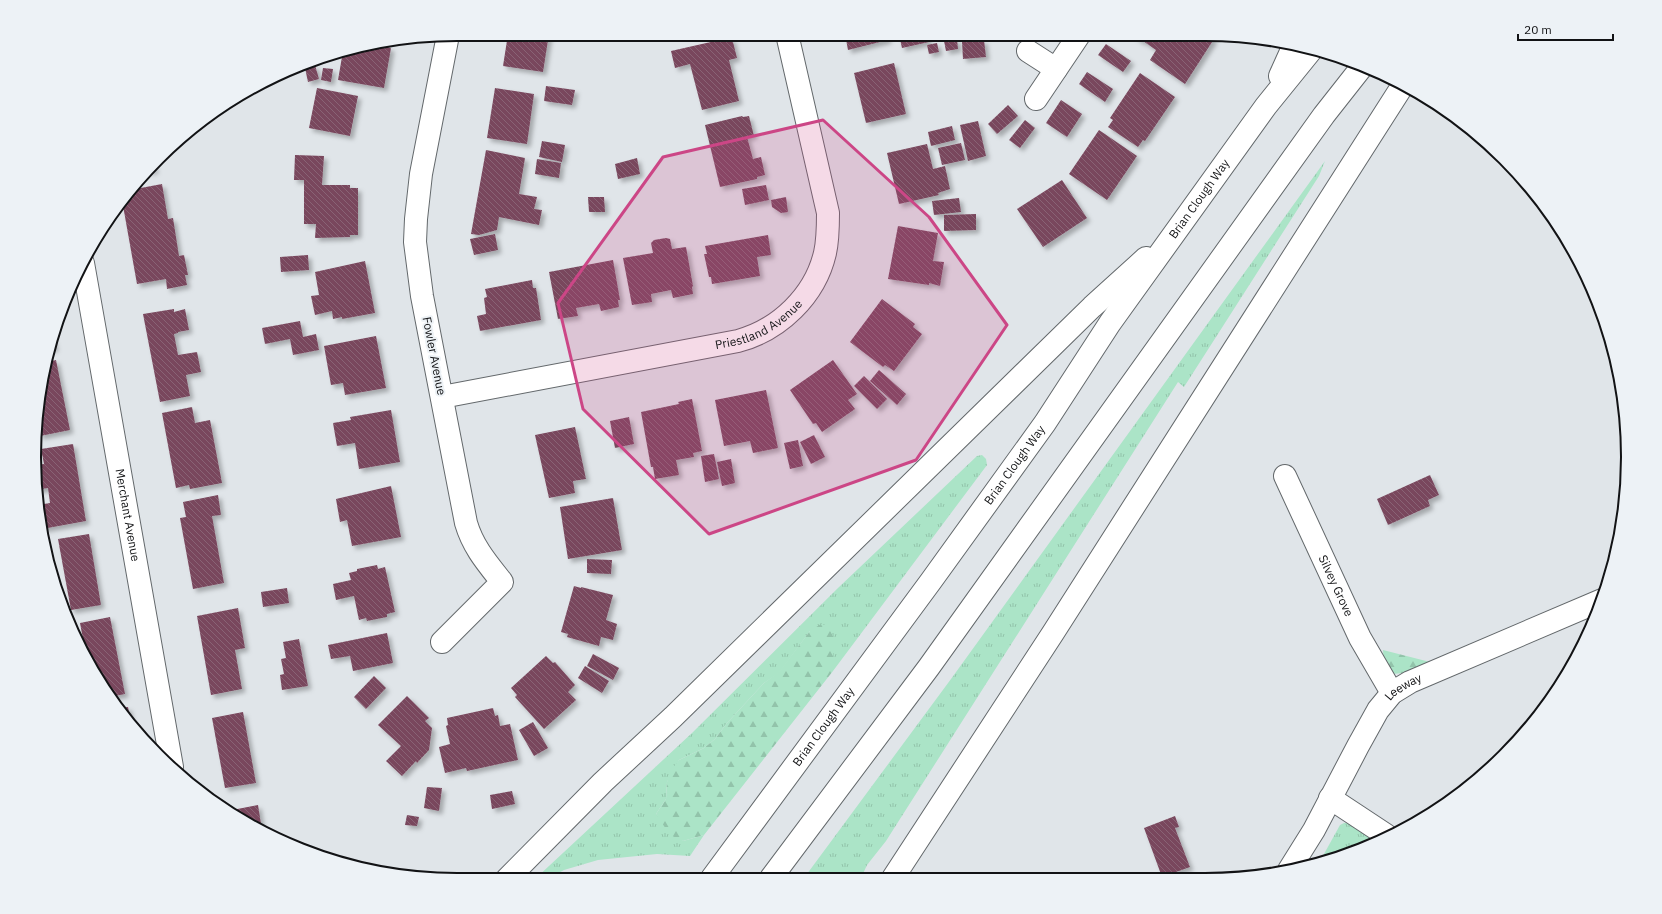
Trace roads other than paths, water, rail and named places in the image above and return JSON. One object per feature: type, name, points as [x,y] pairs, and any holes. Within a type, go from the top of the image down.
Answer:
[{"type":"main road","name":"Fowler Avenue","points":[[442,642],[502,582],[484,561],[470,536],[466,523],[418,270],[415,242],[421,174],[447,41]]},
{"type":"main road","name":"Priestland Avenue","points":[[442,397],[745,339],[764,331],[795,308],[811,286],[822,264],[827,241],[828,213],[789,41]]},
{"type":"main road","points":[[1036,99],[1075,41]]},
{"type":"main road","points":[[1266,106],[1292,50]]},
{"type":"main road","points":[[1028,51],[1056,69]]},
{"type":"main road","name":"Brian Clough Way","points":[[716,873],[931,581],[1045,423],[1110,323],[1179,226],[1266,106],[1308,54]]},
{"type":"main road","points":[[775,873],[929,667],[1324,115],[1359,71]]},
{"type":"main road","points":[[896,873],[1057,626],[1400,90]]},
{"type":"main road","points":[[513,873],[603,782],[673,717],[1092,307],[1179,226]]},
{"type":"main road","name":"Merchant Avenue","points":[[85,272],[170,758]]},
{"type":"main road","name":"Silvey Grove","points":[[1285,476],[1360,638],[1392,693]]},
{"type":"main road","name":"Leeway","points":[[1293,863],[1314,830],[1370,724],[1392,693],[1410,682],[1594,603]]},
{"type":"main road","points":[[1330,798],[1383,833]]}]
